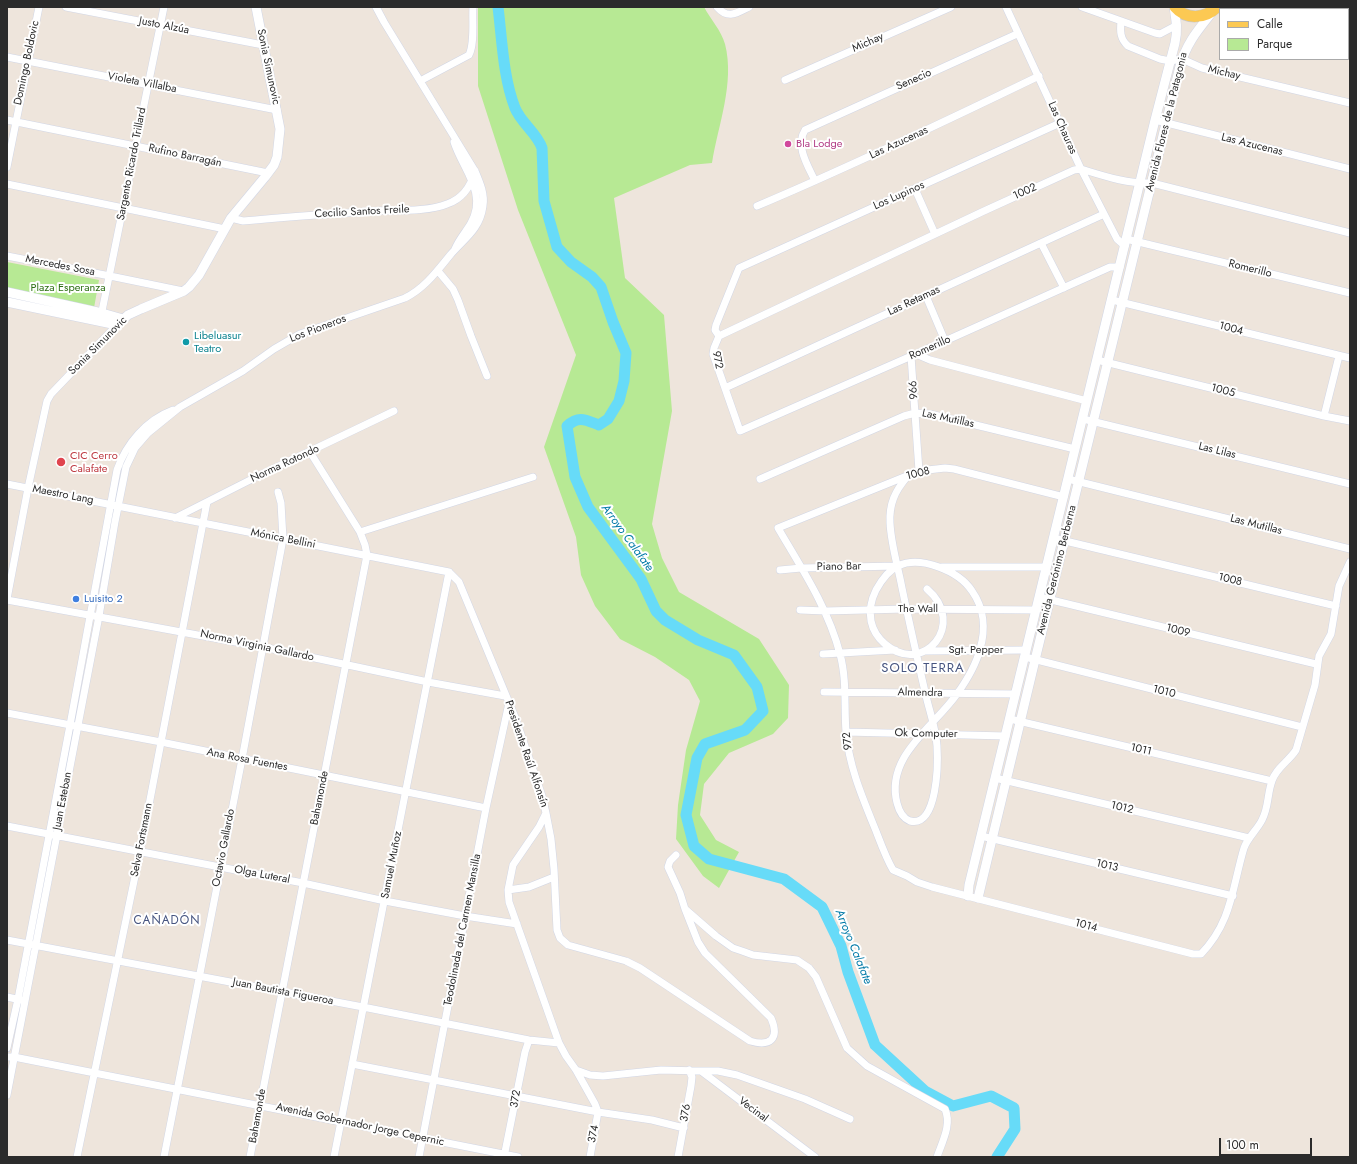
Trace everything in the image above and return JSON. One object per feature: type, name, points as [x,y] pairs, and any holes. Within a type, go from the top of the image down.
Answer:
[{"type":"main road","points":[[1174,7],[1184,14],[1192,16],[1207,14],[1215,9]]},
{"type":"street","name":"Domingo Boldovic","points":[[7,166],[39,7]]},
{"type":"street","name":"Justo Alzúa","points":[[66,7],[263,45]]},
{"type":"street","name":"Sargento Ricardo Trillard","points":[[101,317],[164,7]]},
{"type":"street","name":"Sonia Simunovic","points":[[7,599],[43,413],[51,394],[120,322],[141,309],[184,291],[189,287],[199,275],[231,218],[274,165],[280,140],[280,129],[256,7]]},
{"type":"street","name":"Los Pioneros","points":[[110,505],[122,456],[128,445],[144,428],[170,411],[180,407],[243,371],[274,349],[300,334],[413,294],[438,271],[470,234],[481,216],[484,205],[483,194],[475,171],[376,7]]},
{"type":"street","points":[[420,80],[469,55],[472,44],[473,7]]},
{"type":"street","points":[[718,7],[722,12],[728,15],[734,14],[749,7]]},
{"type":"street","name":"Michay","points":[[785,80],[950,7]]},
{"type":"street","name":"Las Chauras","points":[[1006,7],[1017,34],[1039,76],[1081,169],[1117,239],[1126,242]]},
{"type":"street","points":[[1082,7],[1160,34],[1177,25]]},
{"type":"street","name":"Avenida Flores de la Patagonia","points":[[1126,242],[1177,33],[1174,7]]},
{"type":"street","name":"Avenida Flores de la Patagonia","points":[[1138,241],[1182,59],[1190,40],[1215,9]]},
{"type":"street","points":[[1121,21],[1121,36],[1128,46],[1160,59],[1170,61],[1182,59]]},
{"type":"street","name":"Senecio","points":[[815,181],[804,158],[801,146],[805,130],[1017,34]]},
{"type":"street","name":"Violeta Villalba","points":[[7,57],[277,110]]},
{"type":"street","name":"Michay","points":[[1182,59],[1202,68],[1350,103]]},
{"type":"street","name":"Las Azucenas","points":[[757,206],[954,117],[1039,76]]},
{"type":"street","name":"Rufino Barragán","points":[[7,120],[268,173]]},
{"type":"street","name":"Las Azucenas","points":[[1155,120],[1350,170]]},
{"type":"street","name":"Los Lupinos","points":[[738,268],[1060,123]]},
{"type":"street","name":"Los Pioneros","points":[[452,135],[454,143],[472,180],[476,200],[472,222],[458,241],[453,253]]},
{"type":"street","points":[[1081,169],[1112,178],[1140,183],[1152,183],[1350,233]]},
{"type":"street","name":"1002","points":[[719,336],[1067,173],[1081,169]]},
{"type":"street","name":"Cecilio Santos Freile","points":[[231,218],[243,221],[325,214],[430,208],[447,204],[461,196],[467,190],[475,171]]},
{"type":"street","points":[[7,184],[225,229]]},
{"type":"street","points":[[915,189],[935,234]]},
{"type":"street","name":"Las Retamas","points":[[725,388],[1104,214]]},
{"type":"street","name":"Romerillo","points":[[1126,242],[1138,241],[1350,293]]},
{"type":"street","name":"Avenida Gerónimo Berberna","points":[[978,898],[1138,241]]},
{"type":"street","name":"Avenida Gerónimo Berberna","points":[[968,896],[969,886],[995,778],[1126,242]]},
{"type":"street","points":[[1040,243],[1064,288]]},
{"type":"street","name":"Mercedes Sosa","points":[[7,256],[184,291]]},
{"type":"street","name":"Romerillo","points":[[740,431],[1110,267],[1120,267]]},
{"type":"street","name":"972","points":[[738,268],[716,325],[715,330],[719,336],[714,348],[714,354],[740,431]]},
{"type":"street","points":[[438,271],[453,289],[487,376]]},
{"type":"street","points":[[7,292],[120,322]]},
{"type":"street","points":[[926,296],[945,341]]},
{"type":"street","name":"1004","points":[[1112,300],[1350,358]]},
{"type":"street","points":[[7,302],[101,317]]},
{"type":"street","points":[[914,355],[1087,401]]},
{"type":"street","name":"966","points":[[914,355],[915,413],[919,471]]},
{"type":"street","points":[[1324,416],[1339,356]]},
{"type":"street","name":"1005","points":[[1097,360],[1324,416],[1350,421]]},
{"type":"street","name":"Los Pioneros","points":[[118,506],[126,467],[135,448],[148,434],[180,407]]},
{"type":"street","name":"Norma Rotondo","points":[[175,518],[394,411]]},
{"type":"street","name":"Las Mutillas","points":[[760,479],[904,416],[915,413],[930,414],[1075,449]]},
{"type":"street","name":"Las Lilas","points":[[1083,419],[1350,484]]},
{"type":"street","name":"Bahamonde","points":[[250,1157],[367,555],[360,532],[310,452]]},
{"type":"street","name":"1008","points":[[778,528],[919,471],[945,468],[1064,497]]},
{"type":"street","points":[[908,475],[892,499],[890,511],[891,531],[906,609],[933,723],[937,743],[936,788],[925,816],[920,820],[914,821],[908,820],[903,816],[897,802],[895,784],[897,775],[904,757],[923,734],[933,723],[958,693],[970,673],[980,650],[984,630],[981,609],[972,590],[964,581],[952,573],[938,567]]},
{"type":"street","points":[[360,532],[533,477]]},
{"type":"street","name":"Las Mutillas","points":[[1068,479],[1350,549]]},
{"type":"street","name":"Maestro Lang","points":[[7,484],[118,506]]},
{"type":"street","name":"Octavio Gallardo","points":[[164,1157],[242,759],[283,539],[281,503],[278,492]]},
{"type":"street","name":"Selva Fortsmann","points":[[77,1157],[140,852],[207,502]]},
{"type":"street","name":"Juan Esteban","points":[[74,726],[110,505]]},
{"type":"street","name":"Juan Esteban","points":[[7,1095],[11,1057],[21,1000],[74,726],[99,616],[118,506]]},
{"type":"street","name":"Mónica Bellini","points":[[118,506],[449,572]]},
{"type":"street","name":"972","points":[[778,528],[801,568],[808,577],[825,611],[840,652],[844,670],[846,693],[846,732],[854,773],[867,810],[893,870],[918,882],[978,898]]},
{"type":"street","name":"1008","points":[[1054,538],[1336,606]]},
{"type":"street","name":"Piano Bar","points":[[780,570],[801,568],[898,566],[918,562],[938,567]]},
{"type":"street","points":[[1233,896],[1244,847],[1264,817],[1275,773],[1296,750],[1315,685],[1316,664],[1331,634],[1339,586],[1350,562]]},
{"type":"street","points":[[898,566],[879,584],[870,609],[871,624],[884,644],[909,654],[917,654],[926,650],[938,640],[943,625],[943,616],[938,602],[927,590]]},
{"type":"street","points":[[938,567],[1047,567]]},
{"type":"street","name":"Samuel Muñoz","points":[[334,1157],[449,572]]},
{"type":"street","name":"Presidente Raúl Alfonsín","points":[[449,572],[459,582],[507,699],[542,796],[546,813],[539,827],[513,865],[508,890],[509,902],[559,1043],[596,1104],[598,1112]]},
{"type":"street","name":"1009","points":[[1039,597],[1316,664]]},
{"type":"street","name":"Norma Virginia Gallardo","points":[[7,599],[263,647],[507,699]]},
{"type":"street","name":"The Wall","points":[[800,610],[1036,610]]},
{"type":"street","points":[[823,654],[896,650]]},
{"type":"street","name":"Sgt. Pepper","points":[[926,650],[980,650],[1026,654]]},
{"type":"street","name":"1010","points":[[1026,654],[1035,660],[1302,727]]},
{"type":"street","name":"Almendra","points":[[824,692],[1016,694]]},
{"type":"street","name":"Teodolinada del Carmen Mansilla","points":[[419,1157],[507,699]]},
{"type":"street","name":"Ana Rosa Fuentes","points":[[7,713],[161,742],[486,808]]},
{"type":"street","name":"1011","points":[[1010,719],[1272,781]]},
{"type":"street","name":"Ok Computer","points":[[846,732],[1006,736]]},
{"type":"street","name":"1012","points":[[995,778],[1249,838]]},
{"type":"street","points":[[546,813],[551,839],[557,930],[563,941],[568,944],[626,961],[640,968],[750,1041],[761,1044],[769,1042],[775,1035],[775,1027],[771,1018],[705,953],[698,942],[680,893],[668,867],[670,861],[676,856]]},
{"type":"street","name":"Olga Luteral","points":[[7,826],[303,883],[385,901],[517,924]]},
{"type":"street","name":"1013","points":[[981,836],[1233,896]]},
{"type":"street","points":[[508,890],[528,887],[554,877]]},
{"type":"street","name":"1014","points":[[978,898],[1193,954],[1201,954],[1210,944],[1224,920],[1233,896]]},
{"type":"street","points":[[685,909],[716,936],[733,948],[754,955],[797,960],[809,968],[816,977],[847,1048],[874,1069],[945,1109],[948,1126],[937,1157]]},
{"type":"street","name":"Juan Bautista Figueroa","points":[[7,940],[529,1040],[559,1043]]},
{"type":"street","points":[[7,997],[21,1000]]},
{"type":"street","name":"Juan Esteban","points":[[7,1049],[21,1000]]},
{"type":"street","name":"372","points":[[505,1156],[516,1095],[529,1040]]},
{"type":"street","name":"Avenida Gobernador Jorge Cepernic","points":[[7,1049],[11,1057],[260,1104],[505,1156],[518,1157]]},
{"type":"street","points":[[352,1064],[598,1112],[652,1120],[684,1128]]},
{"type":"street","points":[[576,1070],[590,1075],[603,1076],[660,1070],[701,1070],[737,1074],[805,1099],[850,1119]]},
{"type":"street","name":"376","points":[[678,1157],[692,1077],[689,1070]]},
{"type":"street","name":"Vecinal","points":[[701,1070],[815,1157]]},
{"type":"street","name":"374","points":[[590,1157],[598,1112]]},
{"type":"green space","points":[[478,7],[704,7],[725,44],[728,59],[727,89],[712,163],[690,165],[614,198],[625,278],[664,315],[672,411],[652,524],[662,558],[679,592],[759,639],[789,685],[788,718],[773,734],[729,753],[704,784],[700,815],[716,840],[739,852],[719,888],[703,876],[676,839],[678,805],[686,750],[700,701],[689,680],[655,657],[620,639],[595,606],[581,575],[576,537],[544,447],[576,355],[518,210],[478,86]]},
{"type":"green space","name":"Plaza Esperanza","points":[[7,262],[99,280],[94,308],[7,290]]},
{"type":"waterway","name":"Arroyo Calafate","points":[[498,7],[504,58],[511,96],[515,108],[537,138],[542,148],[544,201],[557,247],[571,262],[592,277],[601,287],[626,353],[624,381],[619,401],[608,419],[599,425],[586,420],[575,420],[567,426],[575,477],[588,507],[641,579],[656,611],[665,620],[698,640],[734,655],[757,687],[763,711],[745,730],[705,744],[697,758],[686,815],[694,846],[709,859],[784,879],[822,907],[841,946],[848,972],[875,1045],[925,1091],[953,1106],[991,1096],[1014,1108],[1015,1129],[997,1157]]},
{"type":"place","name":"Bla Lodge","points":[[788,144]]},
{"type":"place","name":"Libeluasur Teatro","points":[[186,342]]},
{"type":"place","name":"CIC Cerro Calafate","points":[[61,462]]},
{"type":"place","name":"Luisito 2","points":[[76,599]]},
{"type":"district","name":"SOLO TERRA","points":[[923,669]]},
{"type":"district","name":"CAÑADÓN","points":[[167,921]]}]
